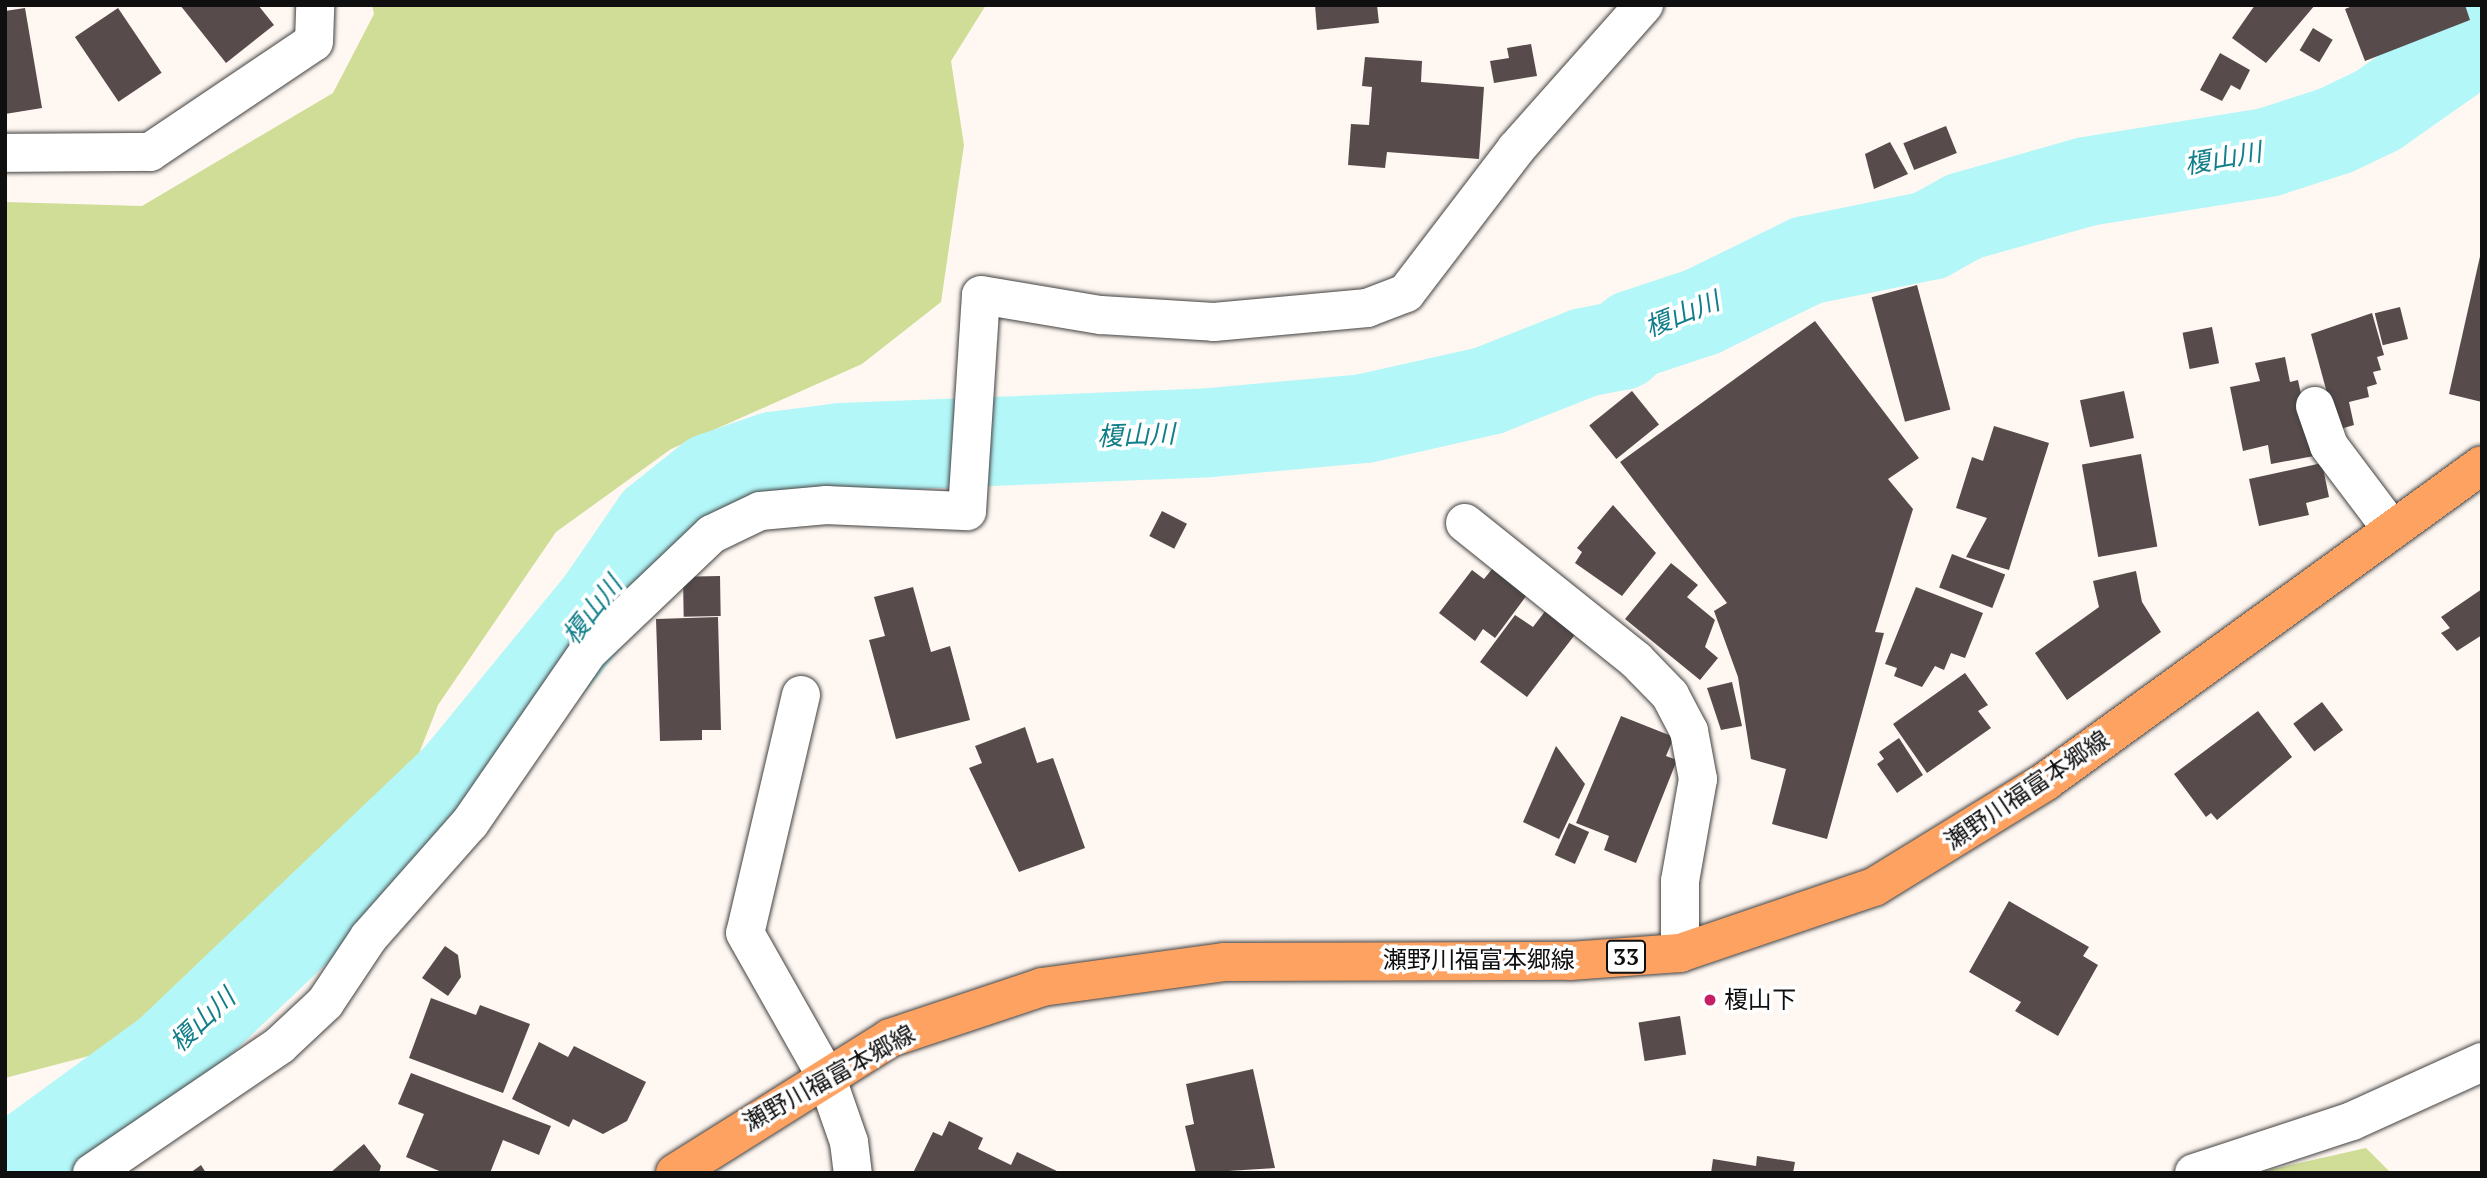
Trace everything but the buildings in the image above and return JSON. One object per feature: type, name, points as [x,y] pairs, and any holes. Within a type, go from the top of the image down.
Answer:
[{"type":"main road","name":"瀬野川福富本郷線","points":[[675,1173],[890,1038],[950,1015],[1042,987],[1225,962],[1570,961],[1680,953],[1874,887],[1967,834],[2390,527],[2482,465]]},
{"type":"street","points":[[5,153],[150,152],[314,42],[315,5]]},
{"type":"street","points":[[92,1173],[280,1045],[324,1003],[369,937],[470,823],[588,652],[712,534],[760,511],[827,505],[967,511],[972,499],[981,295],[1101,314],[1214,321],[1367,308],[1406,293],[1516,149],[1644,5]]},
{"type":"street","points":[[2315,405],[2329,446],[2390,527]]},
{"type":"street","points":[[1465,523],[1636,660],[1670,695],[1689,731],[1698,779],[1680,881],[1680,953]]},
{"type":"street","points":[[801,695],[745,928],[826,1076],[849,1142],[853,1173]]},
{"type":"street","points":[[2194,1173],[2352,1121],[2482,1062]]},
{"type":"green space","points":[[372,5],[986,5],[951,61],[964,145],[941,302],[862,364],[671,449],[556,532],[438,705],[363,897],[234,1007],[123,1047],[5,1078],[5,202],[142,206],[333,93],[374,14]]},
{"type":"green space","points":[[2366,1148],[2391,1173],[2260,1173],[2260,1172]]},
{"type":"waterway","name":"榎山川","points":[[5,1171],[167,1053],[457,777],[601,601],[656,521],[711,477],[772,456],[841,447],[1210,432],[1364,418],[1488,390],[1584,352],[1621,345],[1633,334],[1702,311],[1806,260],[1929,235],[1963,216],[2086,181],[2267,152],[2335,130],[2377,110],[2482,36]]},
{"type":"place","name":"榎山下","points":[[1710,1000]]}]
